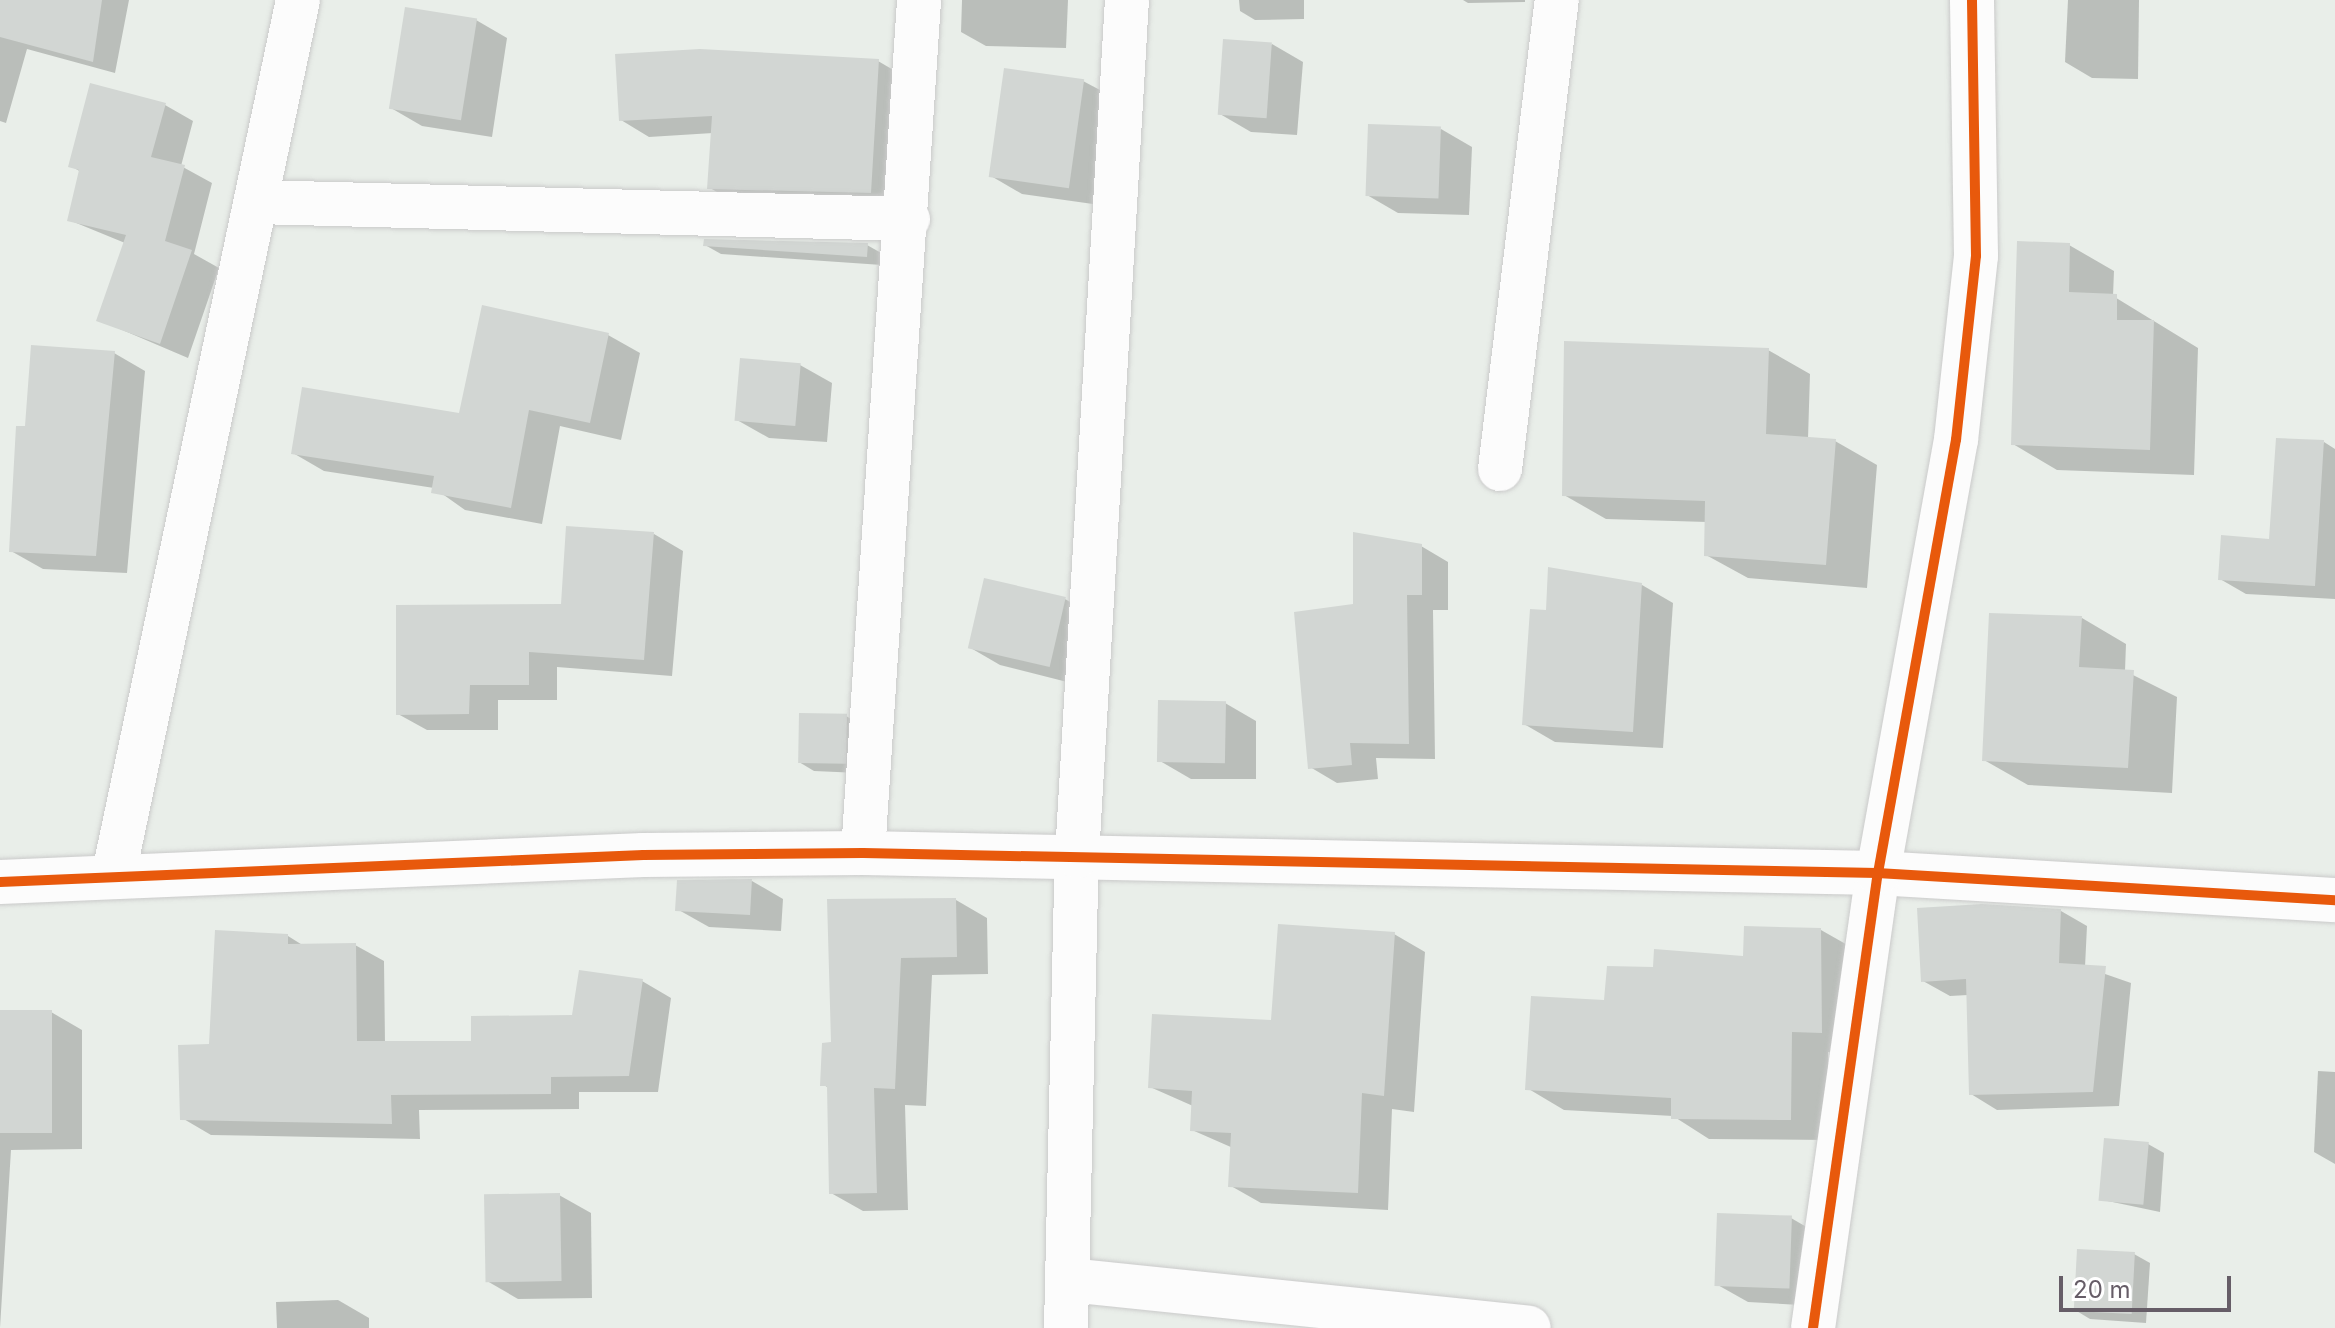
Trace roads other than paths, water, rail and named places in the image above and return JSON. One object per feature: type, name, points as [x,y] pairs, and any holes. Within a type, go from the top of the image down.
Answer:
[{"type":"street","points":[[114,873],[298,0]]},
{"type":"street","points":[[863,853],[908,219],[919,0]]},
{"type":"street","points":[[1066,1328],[1077,856],[1127,0]]},
{"type":"street","points":[[1500,469],[1557,0]]},
{"type":"street","points":[[1813,1328],[1878,873],[1956,440],[1974,271],[1972,0]]},
{"type":"street","points":[[256,202],[908,219]]},
{"type":"street","points":[[0,882],[114,873],[863,853],[1878,873],[2335,900]]},
{"type":"street","points":[[1068,1280],[1529,1328]]}]
